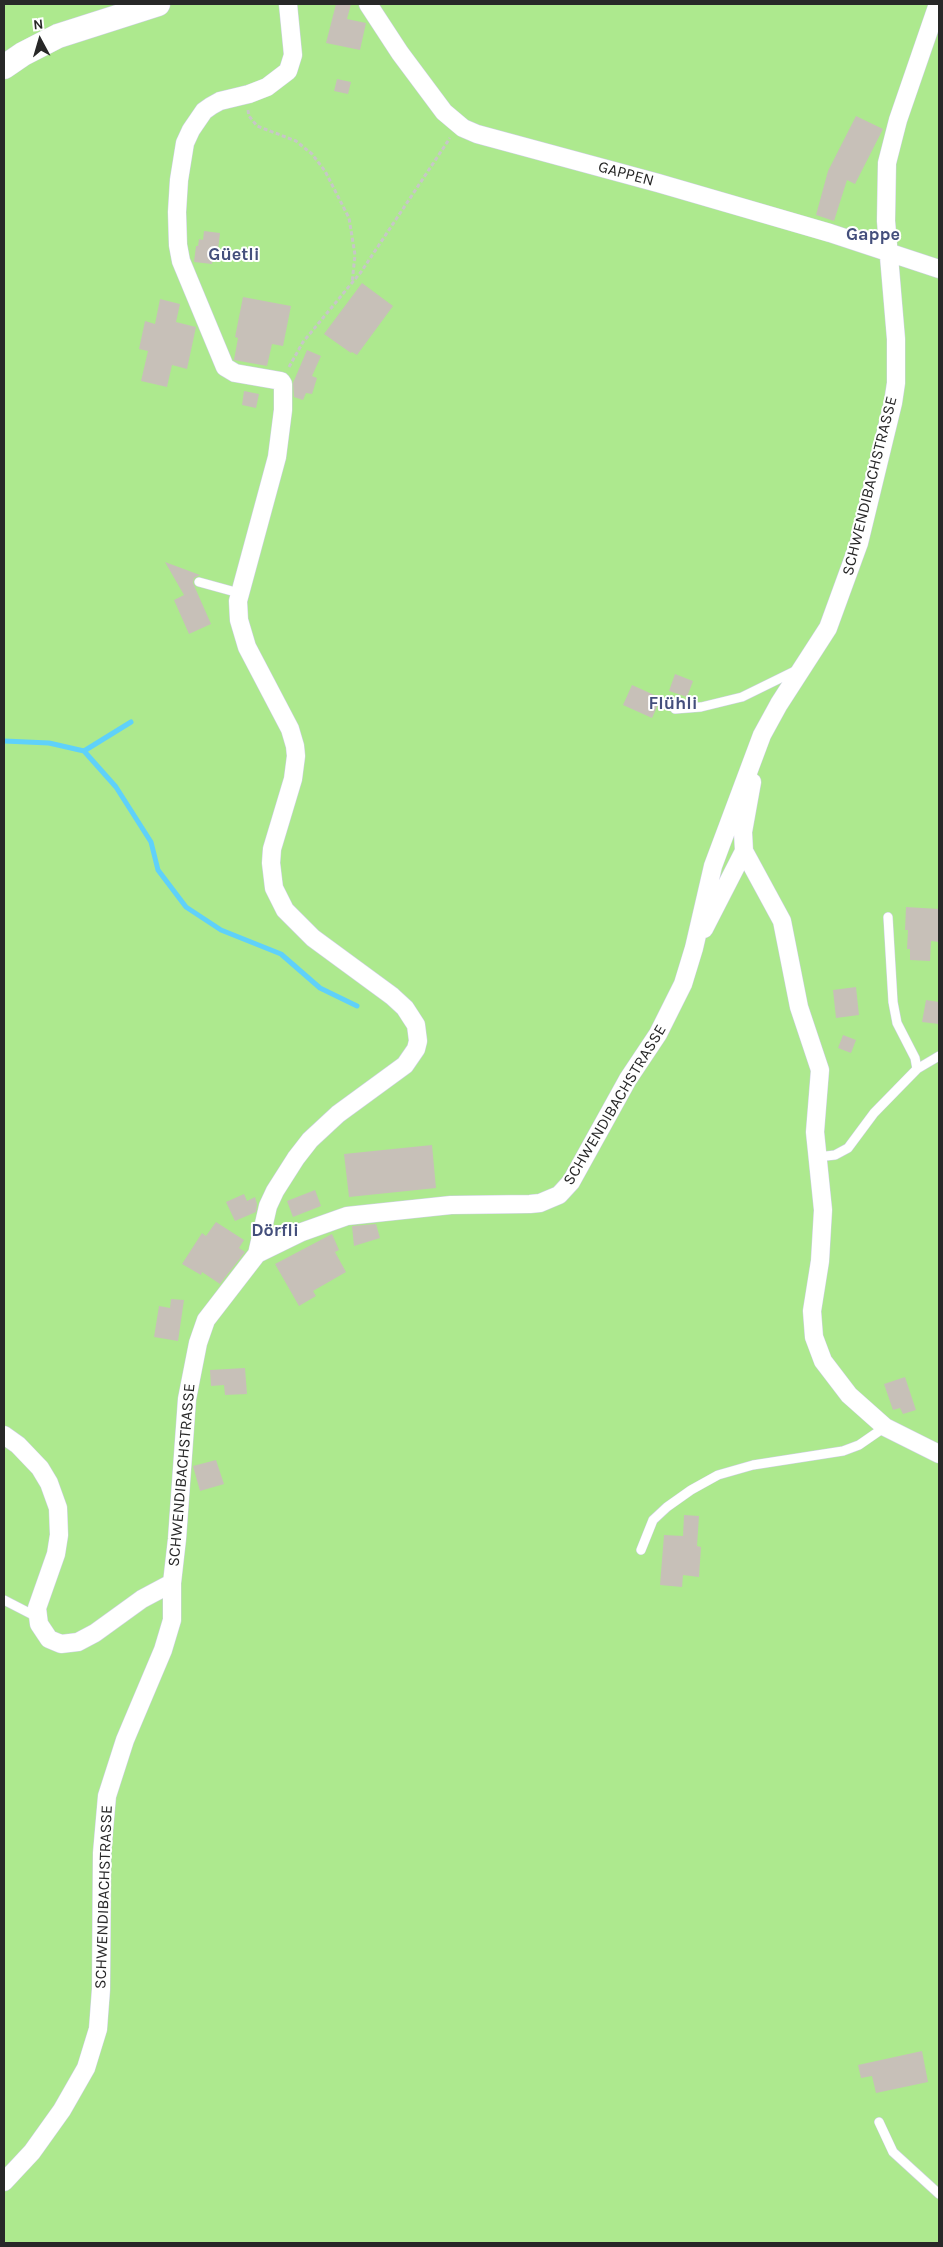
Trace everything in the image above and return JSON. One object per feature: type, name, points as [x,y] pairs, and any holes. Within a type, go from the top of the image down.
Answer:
[{"type":"street","points":[[4,67],[23,54],[58,36],[158,4]]},
{"type":"street","points":[[257,1254],[268,1206],[275,1191],[296,1158],[310,1140],[338,1114],[405,1065],[416,1048],[418,1041],[416,1025],[405,1008],[392,996],[307,933],[285,910],[274,888],[271,862],[272,849],[293,779],[296,762],[295,746],[290,729],[245,640],[239,620],[239,592],[277,457],[283,410],[281,381],[235,373],[222,363],[181,261],[176,231],[182,160],[191,130],[204,111],[211,106],[220,101],[249,94],[277,81],[288,71],[293,45],[288,4]]},
{"type":"street","name":"GAPPEN","points":[[368,4],[405,60],[444,112],[458,125],[477,134],[658,183],[830,233],[939,269]]},
{"type":"street","name":"SCHWENDIBACHSTRASSE","points":[[4,2182],[32,2152],[62,2110],[76,2088],[93,2048],[100,2010],[102,1853],[107,1796],[122,1747],[169,1633],[173,1611],[172,1583],[178,1539],[188,1399],[198,1343],[212,1309],[244,1273],[257,1254],[302,1232],[347,1216],[451,1206],[530,1204],[540,1203],[559,1195],[571,1182],[624,1087],[658,1034],[677,998],[694,948],[713,866],[754,753],[768,721],[828,628],[842,594],[859,543],[893,403],[896,370],[896,339],[888,253],[885,184],[890,147],[938,4]]},
{"type":"street","points":[[754,753],[752,786],[743,832],[744,852],[782,921],[799,1007],[818,1061],[820,1079],[816,1111],[817,1157],[823,1210],[820,1261],[812,1311],[814,1337],[820,1355],[831,1374],[850,1395],[885,1427],[939,1454]]},
{"type":"street","points":[[694,948],[744,852]]},
{"type":"street","points":[[4,1435],[18,1445],[40,1468],[49,1483],[58,1508],[59,1535],[56,1554],[38,1601],[36,1617],[50,1639],[62,1644],[78,1642],[95,1633],[142,1599],[172,1583]]},
{"type":"lane","points":[[199,582],[239,592]]},
{"type":"lane","points":[[675,709],[700,707],[742,697],[803,667]]},
{"type":"lane","points":[[888,917],[896,1016],[918,1069]]},
{"type":"lane","points":[[817,1157],[835,1155],[848,1148],[874,1113],[918,1069],[939,1056]]},
{"type":"lane","points":[[641,1550],[649,1528],[660,1514],[691,1490],[718,1475],[753,1465],[842,1451],[859,1444],[885,1427]]},
{"type":"lane","points":[[4,1600],[36,1617]]},
{"type":"lane","points":[[879,2122],[893,2152],[939,2194]]},
{"type":"path","points":[[249,94],[250,116],[257,126],[304,146],[325,171],[345,206],[352,232],[355,255],[352,284]]},
{"type":"path","points":[[281,381],[303,342],[352,284],[458,125]]},
{"type":"green space","points":[[4,4],[939,4],[939,2243],[4,2243]]},
{"type":"building","points":[[336,4],[351,4],[347,19],[366,23],[360,50],[326,43]]},
{"type":"building","points":[[337,79],[351,82],[348,94],[334,91]]},
{"type":"building","points":[[856,116],[883,129],[855,184],[847,180],[834,221],[816,215],[828,171]]},
{"type":"building","points":[[204,231],[220,233],[218,250],[214,250],[212,264],[194,262],[196,246],[198,246],[199,239],[203,240]]},
{"type":"building","points":[[362,283],[393,306],[357,355],[351,353],[324,334]]},
{"type":"building","points":[[243,297],[291,306],[283,346],[272,344],[267,366],[234,360],[238,338],[235,337]]},
{"type":"building","points":[[160,299],[180,304],[176,322],[196,327],[187,369],[172,365],[167,387],[141,381],[148,351],[139,349],[145,321],[155,324]]},
{"type":"building","points":[[307,350],[321,356],[312,376],[317,378],[312,394],[306,393],[303,400],[294,397],[293,383]]},
{"type":"building","points":[[244,391],[259,394],[256,408],[242,405]]},
{"type":"building","points":[[165,562],[200,575],[194,578],[193,583],[211,624],[189,634],[174,600],[184,595]]},
{"type":"building","points":[[675,674],[693,681],[687,697],[669,691]]},
{"type":"building","points":[[632,685],[661,698],[652,718],[623,705]]},
{"type":"building","points":[[906,907],[939,909],[939,942],[931,941],[930,961],[910,960],[910,949],[907,949],[908,930],[905,930]]},
{"type":"building","points":[[856,987],[859,1015],[836,1018],[833,990]]},
{"type":"building","points":[[926,1000],[939,1002],[939,1024],[922,1022]]},
{"type":"building","points":[[843,1035],[856,1040],[851,1053],[838,1048]]},
{"type":"building","points":[[432,1145],[436,1188],[349,1197],[344,1154]]},
{"type":"building","points":[[315,1190],[321,1206],[293,1217],[287,1201]]},
{"type":"building","points":[[244,1194],[247,1201],[255,1197],[257,1204],[256,1212],[235,1221],[226,1202]]},
{"type":"building","points":[[216,1222],[244,1240],[239,1248],[245,1252],[220,1284],[202,1272],[201,1275],[182,1264],[202,1233],[206,1236]]},
{"type":"building","points":[[376,1224],[380,1238],[354,1246],[352,1226]]},
{"type":"building","points":[[332,1234],[339,1250],[335,1252],[346,1272],[313,1291],[316,1296],[299,1306],[275,1264]]},
{"type":"building","points":[[171,1299],[184,1300],[178,1341],[154,1337],[159,1306],[170,1308]]},
{"type":"building","points":[[245,1368],[247,1394],[225,1395],[224,1385],[211,1386],[210,1370]]},
{"type":"building","points":[[905,1377],[916,1410],[903,1414],[900,1408],[893,1410],[884,1384]]},
{"type":"building","points":[[216,1460],[224,1484],[200,1491],[193,1466]]},
{"type":"building","points":[[684,1515],[699,1516],[697,1546],[701,1547],[699,1577],[683,1575],[682,1587],[660,1585],[664,1535],[683,1536]]},
{"type":"building","points":[[922,2051],[928,2082],[876,2093],[872,2076],[861,2078],[858,2065]]},
{"type":"waterway","points":[[84,751],[131,722]]},
{"type":"waterway","points":[[4,741],[49,743],[84,751],[116,787],[151,842],[158,870],[186,907],[221,930],[281,954],[320,988],[357,1006]]},
{"type":"district","name":"Gappe","points":[[873,235]]},
{"type":"district","name":"Güetli","points":[[234,255]]},
{"type":"district","name":"Flühli","points":[[673,704]]},
{"type":"district","name":"Dörfli","points":[[275,1231]]}]
